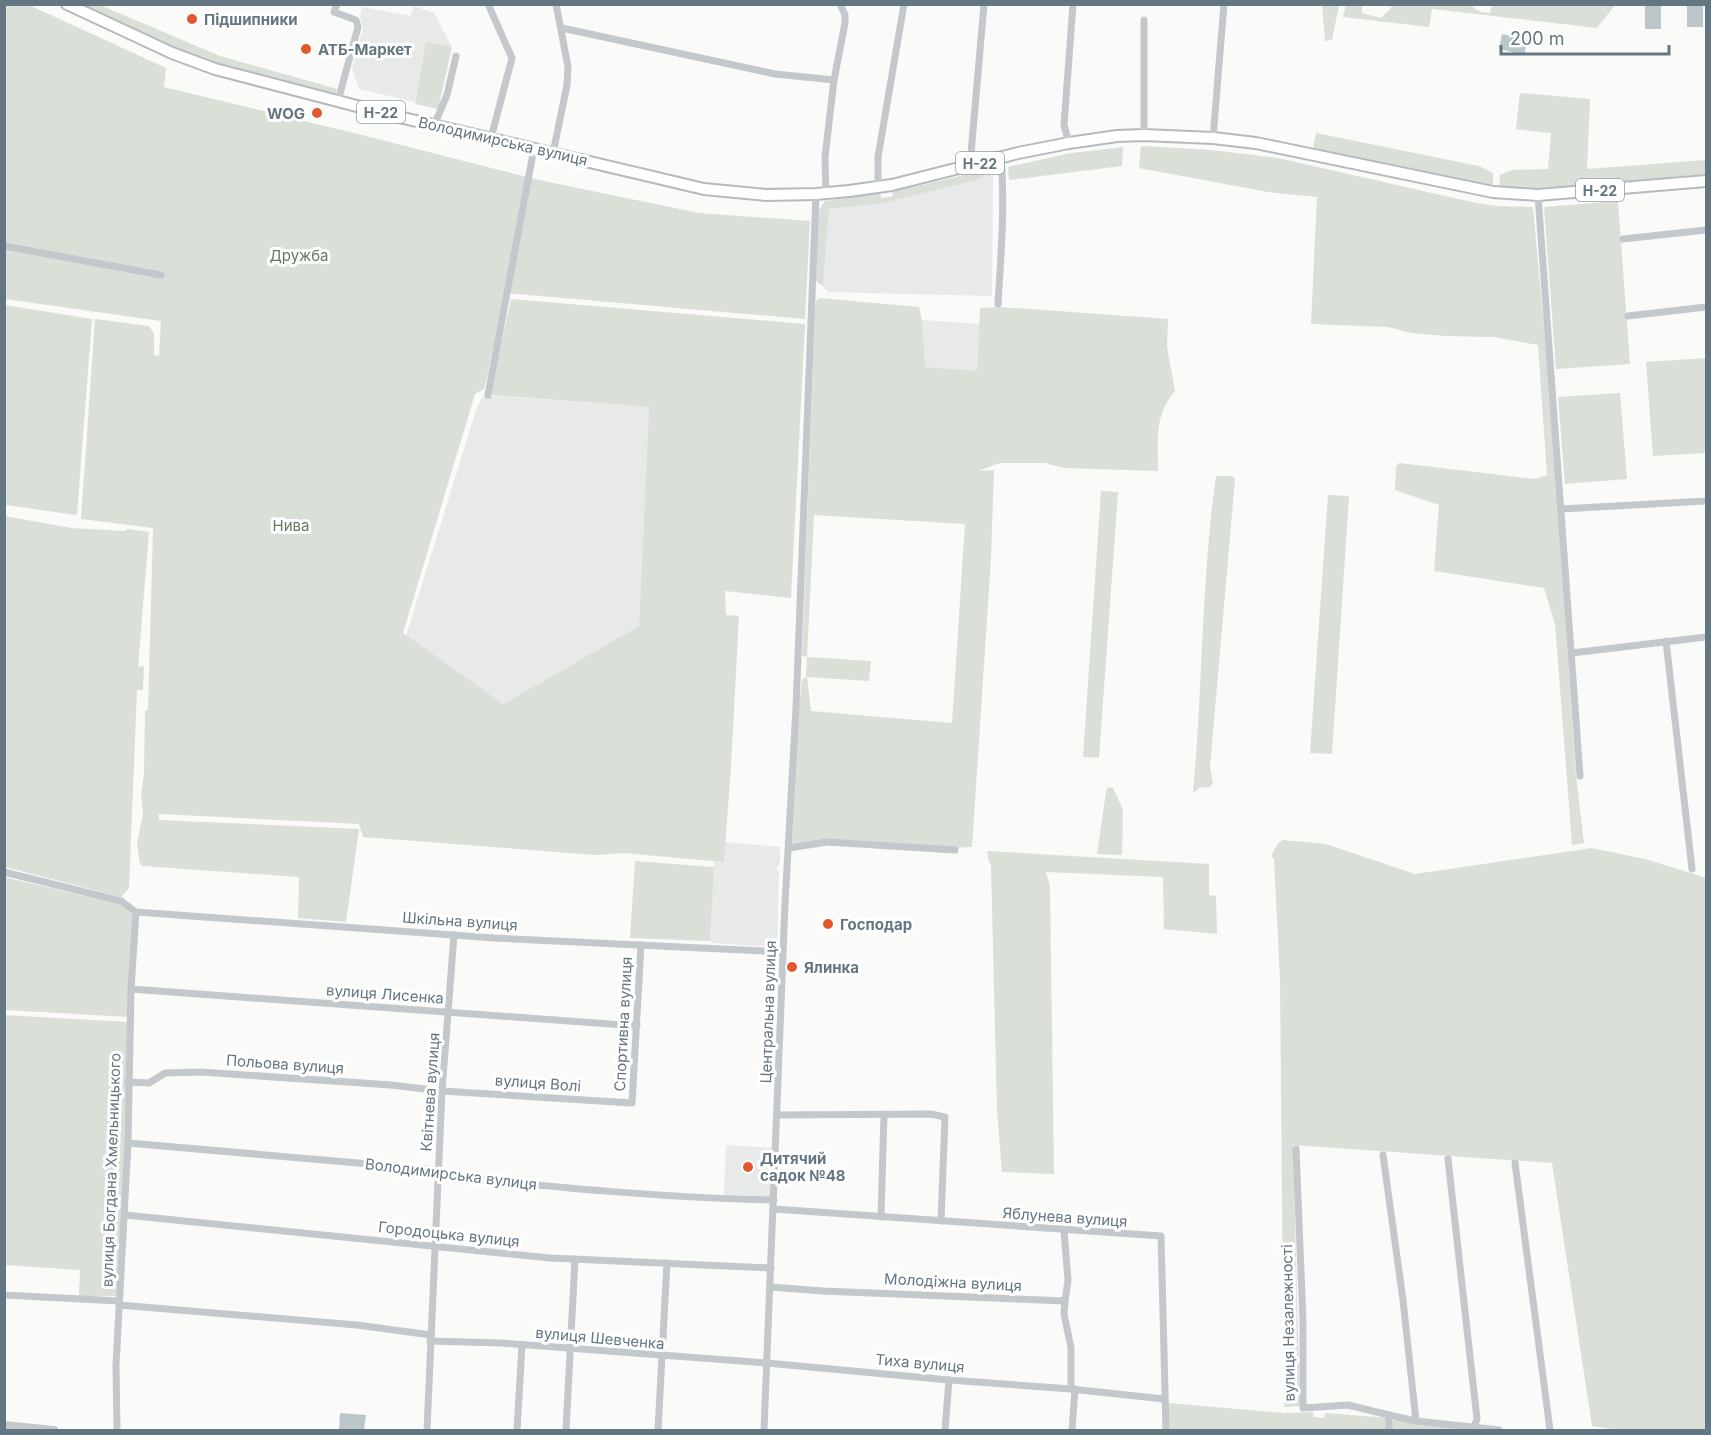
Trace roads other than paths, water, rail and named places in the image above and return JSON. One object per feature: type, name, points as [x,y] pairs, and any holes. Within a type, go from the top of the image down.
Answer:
[{"type":"main road","name":"Володимирська вулиця","points":[[67,4],[215,69],[338,101],[704,189],[766,195],[821,194]]},
{"type":"main road","name":"Н-22","points":[[821,194],[878,187],[1069,143],[1117,136],[1144,135],[1213,138],[1285,148],[1493,192],[1538,195],[1707,181]]},
{"type":"street","points":[[337,4],[334,12],[356,20],[358,27],[338,101]]},
{"type":"street","points":[[488,4],[512,58],[491,138]]},
{"type":"street","name":"Володимирська вулиця","points":[[553,153],[567,85],[568,67],[556,4]]},
{"type":"street","points":[[821,194],[834,80],[845,23],[840,4]]},
{"type":"street","points":[[878,187],[878,158],[904,4]]},
{"type":"street","points":[[970,165],[984,4]]},
{"type":"street","points":[[1069,143],[1065,125],[1073,4]]},
{"type":"street","points":[[1213,138],[1224,4]]},
{"type":"street","points":[[1144,20],[1144,135]]},
{"type":"street","points":[[562,28],[775,74],[834,80]]},
{"type":"street","points":[[435,125],[447,95],[456,56]]},
{"type":"street","points":[[488,395],[534,148]]},
{"type":"street","points":[[998,304],[1002,241],[1001,157]]},
{"type":"street","name":"Центральна вулиця","points":[[764,1431],[783,952],[821,194]]},
{"type":"street","points":[[1538,195],[1580,776]]},
{"type":"street","points":[[1623,239],[1707,230]]},
{"type":"street","points":[[4,246],[161,275]]},
{"type":"street","points":[[1628,316],[1707,307]]},
{"type":"street","points":[[1561,509],[1707,501]]},
{"type":"street","points":[[1572,653],[1707,637]]},
{"type":"street","points":[[1666,641],[1692,869]]},
{"type":"street","points":[[789,848],[827,842],[955,850]]},
{"type":"street","points":[[4,872],[121,901],[136,912]]},
{"type":"street","name":"Шкільна вулиця","points":[[136,912],[454,935],[783,952]]},
{"type":"street","name":"вулиця Богдана Хмельницького","points":[[117,1431],[116,1365],[125,1215],[131,989],[136,912]]},
{"type":"street","name":"Квітнева вулиця","points":[[427,1431],[442,1091],[454,935]]},
{"type":"street","name":"Спортивна вулиця","points":[[632,1103],[641,945]]},
{"type":"street","name":"вулиця Лисенка","points":[[131,989],[637,1026]]},
{"type":"street","name":"Польова вулиця","points":[[128,1082],[149,1083],[165,1073],[201,1072],[391,1085],[442,1091]]},
{"type":"street","name":"вулиця Волі","points":[[442,1091],[632,1103]]},
{"type":"street","points":[[778,1114],[931,1114],[945,1117],[941,1221]]},
{"type":"street","points":[[880,1217],[884,1114]]},
{"type":"street","name":"Володимирська вулиця","points":[[128,1143],[439,1170],[445,1176],[540,1186],[691,1197],[774,1200]]},
{"type":"street","name":"вулиця Незалежності","points":[[1296,1149],[1303,1321],[1303,1408],[1348,1405],[1416,1421],[1499,1431]]},
{"type":"street","points":[[1383,1155],[1403,1300],[1416,1421]]},
{"type":"street","points":[[1448,1159],[1477,1419],[1473,1429]]},
{"type":"street","points":[[1515,1163],[1550,1431]]},
{"type":"street","name":"Яблунева вулиця","points":[[774,1209],[1161,1236],[1166,1431]]},
{"type":"street","name":"Городоцька вулиця","points":[[125,1215],[436,1245],[447,1249],[575,1259],[771,1268]]},
{"type":"street","points":[[1064,1231],[1068,1280],[1064,1314],[1071,1348],[1072,1431]]},
{"type":"street","points":[[566,1431],[575,1259]]},
{"type":"street","points":[[658,1431],[664,1356],[667,1263]]},
{"type":"street","name":"Молодіжна вулиця","points":[[770,1287],[1065,1301]]},
{"type":"street","name":"вулиця Шевченка","points":[[4,1295],[357,1325],[431,1338],[767,1363]]},
{"type":"street","points":[[517,1431],[522,1345]]},
{"type":"street","name":"Тиха вулиця","points":[[767,1363],[1164,1399]]},
{"type":"street","points":[[945,1431],[949,1380]]},
{"type":"street","points":[[1389,1415],[1389,1431]]},
{"type":"street","points":[[4,1425],[54,1431]]},
{"type":"place","name":"Підшипники","points":[[192,19]]},
{"type":"place","name":"АТБ-Маркет","points":[[306,49]]},
{"type":"place","name":"WOG","points":[[317,113]]},
{"type":"place","name":"Господар","points":[[828,924]]},
{"type":"place","name":"Ялинка","points":[[792,967]]},
{"type":"place","name":"Дитячий садок №48","points":[[748,1167]]},
{"type":"park label","name":"Дружба","points":[[299,255]]},
{"type":"park label","name":"Нива","points":[[291,525]]}]
